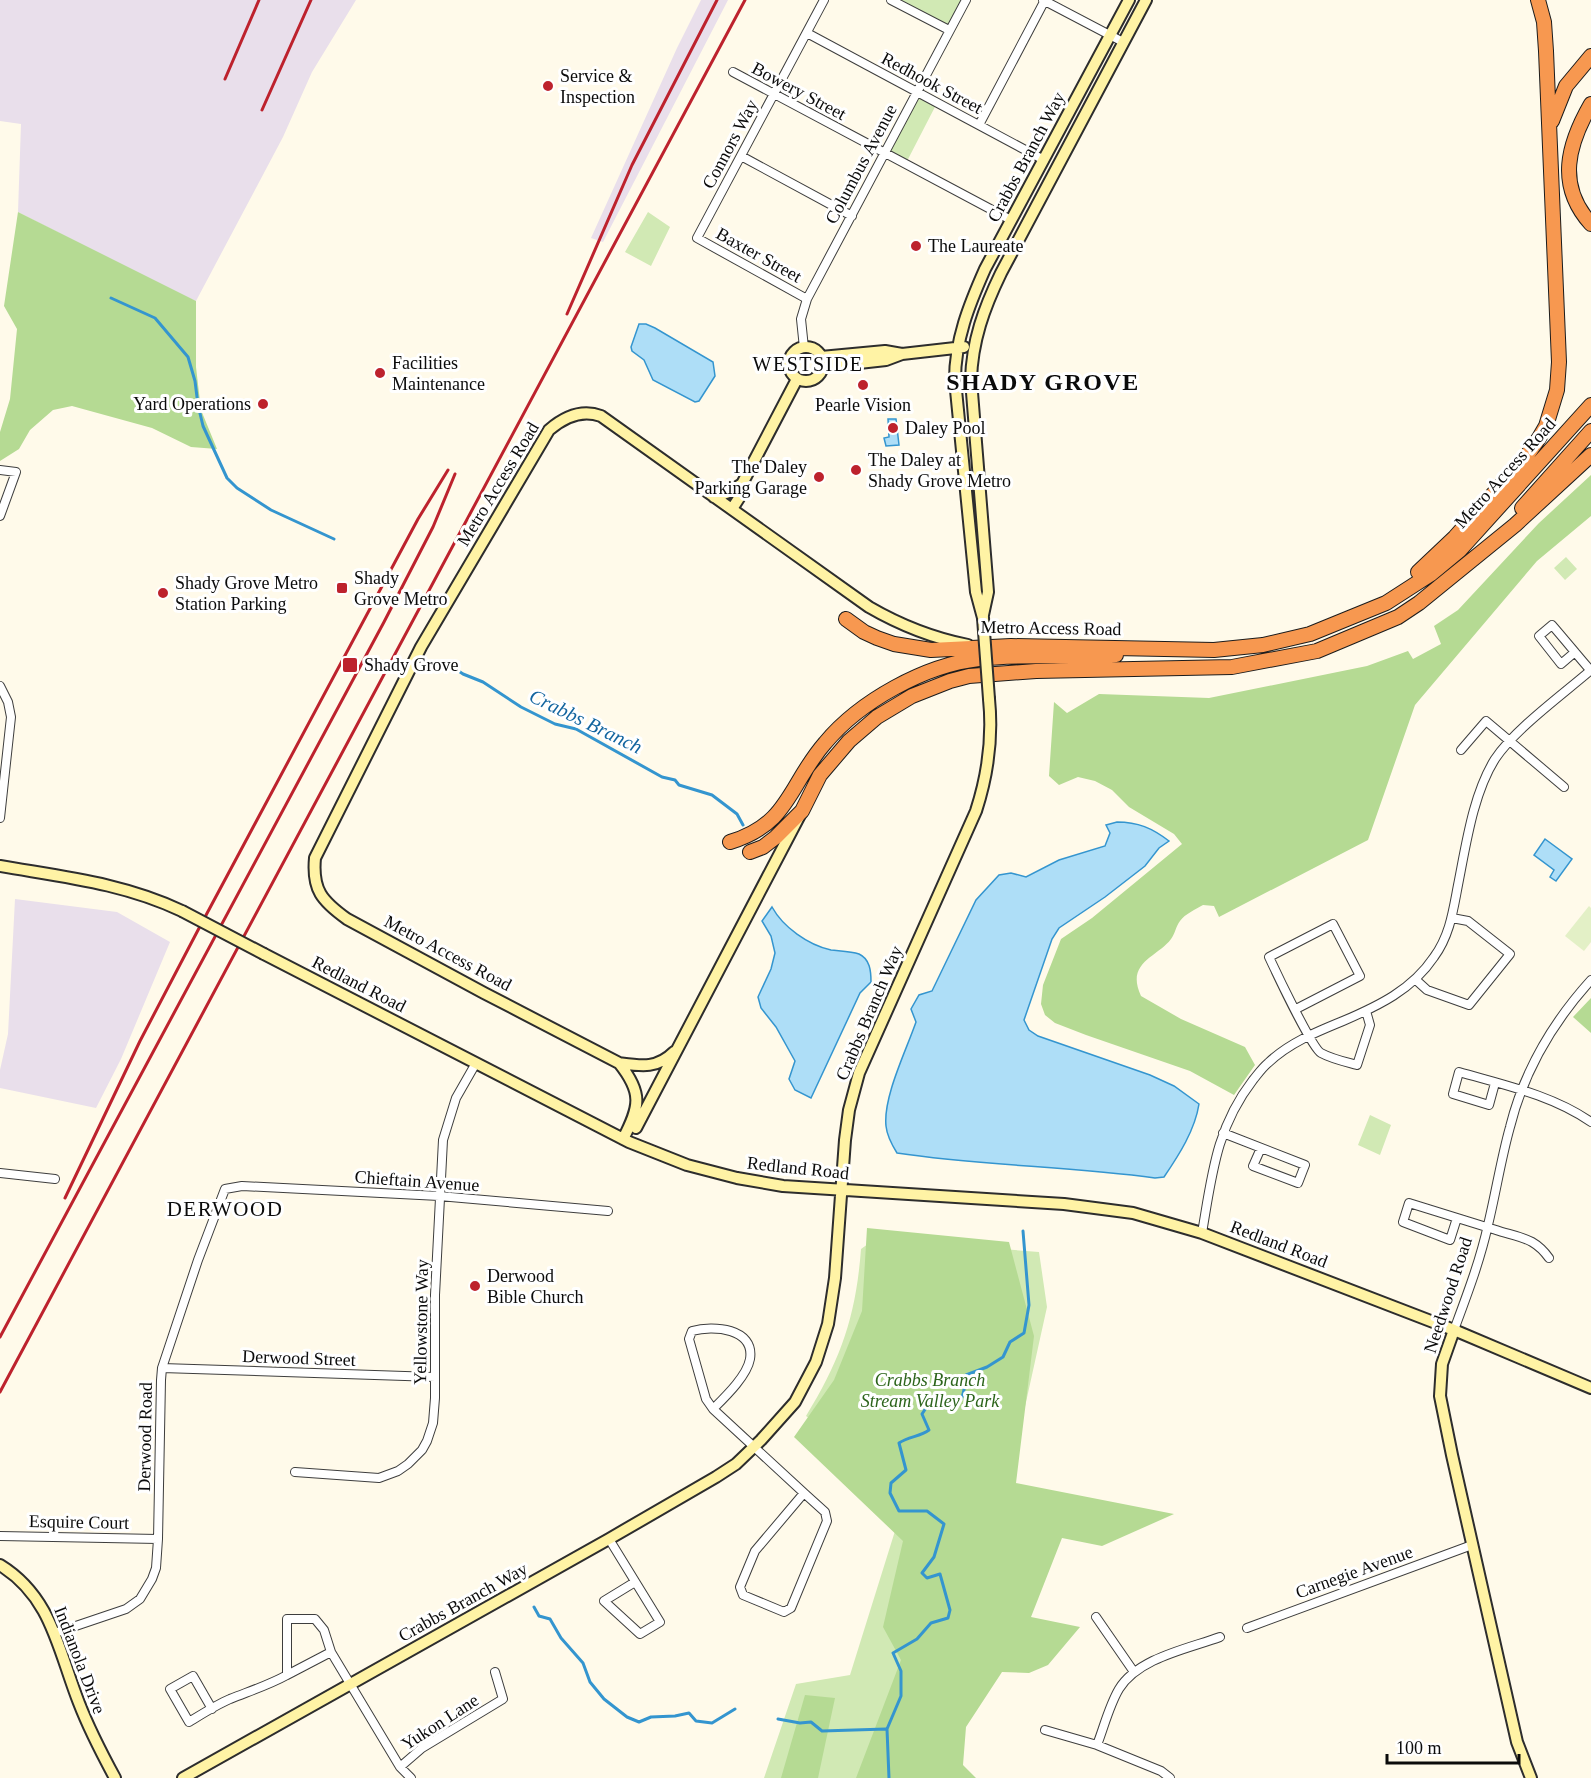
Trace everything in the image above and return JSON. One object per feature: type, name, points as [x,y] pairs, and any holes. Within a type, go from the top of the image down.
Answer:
[{"type":"highway","points":[[1357,615],[1410,579],[1449,544],[1526,457],[1546,426],[1557,390],[1559,362],[1544,22],[1539,0]]},
{"type":"highway","points":[[1549,135],[1555,111],[1566,86],[1591,56]]},
{"type":"highway","points":[[1591,104],[1578,128],[1569,158],[1570,183],[1579,207],[1591,224]]},
{"type":"highway","points":[[1578,128],[1591,113]]},
{"type":"highway","name":"Metro Access Road","points":[[977,646],[1181,651],[1230,649],[1279,642],[1326,628],[1400,595],[1431,574],[1460,550],[1591,405]]},
{"type":"highway","name":"Metro Access Road","points":[[1488,545],[1591,431]]},
{"type":"highway","points":[[750,852],[763,847],[776,837],[802,811],[820,775],[858,732],[890,708],[912,696],[969,676],[1016,672],[1232,667],[1317,651],[1398,617],[1448,580],[1515,525],[1591,455]]},
{"type":"highway","points":[[846,619],[864,632],[894,644],[931,650],[977,646]]},
{"type":"highway","points":[[730,842],[758,831],[777,816],[825,742],[860,711],[883,694],[932,671],[978,659],[1017,656],[1095,657],[1181,651]]},
{"type":"main road","name":"Crabbs Branch Way","points":[[183,1778],[716,1477],[736,1464],[754,1447],[795,1402],[816,1362],[828,1324],[836,1278],[845,1140],[849,1110],[859,1073],[973,817],[983,787],[991,734],[983,618],[976,592],[956,392],[955,368],[958,348],[968,307],[985,269],[1129,0]]},
{"type":"main road","name":"Crabbs Branch Way","points":[[983,618],[988,592],[972,410],[971,364],[974,346],[987,301],[1146,0]]},
{"type":"main road","points":[[822,362],[885,351],[902,354],[974,346]]},
{"type":"main road","points":[[804,348],[814,350],[822,362],[815,379],[806,381],[797,379],[791,372],[789,363],[796,351],[804,348]]},
{"type":"main road","points":[[732,509],[739,498],[742,484],[797,379]]},
{"type":"main road","name":"Metro Access Road","points":[[619,1063],[347,919],[331,907],[320,892],[313,876],[315,858],[421,647],[543,440],[556,423],[569,416],[583,413],[601,416],[885,617],[935,637],[977,646]]},
{"type":"main road","points":[[714,497],[742,484]]},
{"type":"main road","points":[[626,1141],[678,1048],[802,811]]},
{"type":"main road","name":"Redland Road","points":[[0,866],[126,889],[156,899],[626,1141],[687,1165],[737,1178],[783,1186],[1064,1204],[1133,1213],[1202,1233],[1454,1330],[1591,1388]]},
{"type":"main road","points":[[619,1063],[653,1065],[668,1058],[678,1048]]},
{"type":"main road","points":[[619,1063],[630,1077],[638,1101],[626,1141]]},
{"type":"main road","name":"Needwood Road","points":[[1454,1330],[1442,1364],[1440,1396],[1517,1742],[1531,1778]]},
{"type":"main road","name":"Indianola Drive","points":[[0,1565],[29,1588],[37,1598],[55,1633],[85,1719],[116,1778]]},
{"type":"street","name":"Connors Way","points":[[697,238],[824,0]]},
{"type":"street","name":"Columbus Avenue","points":[[804,348],[801,320],[807,299],[966,0]]},
{"type":"street","points":[[979,125],[1044,0],[1124,42]]},
{"type":"street","points":[[897,1],[949,30]]},
{"type":"street","name":"Redhook Street","points":[[807,33],[1044,160]]},
{"type":"street","name":"Bowery Street","points":[[733,72],[1011,220]]},
{"type":"street","points":[[741,156],[852,216]]},
{"type":"street","name":"Baxter Street","points":[[697,238],[807,299]]},
{"type":"street","points":[[0,470],[16,472],[0,516]]},
{"type":"street","points":[[1202,1233],[1218,1147],[1223,1133],[1239,1098],[1267,1063],[1309,1035],[1394,996],[1416,980],[1443,945],[1452,918],[1472,822],[1483,784],[1494,760],[1509,741],[1591,671],[1575,652],[1552,625],[1539,636],[1561,664],[1575,652]]},
{"type":"street","points":[[0,686],[8,702],[11,717],[0,818]]},
{"type":"street","points":[[1461,750],[1486,721],[1564,787]]},
{"type":"street","points":[[1416,980],[1427,990],[1469,1005],[1510,954],[1468,921],[1452,918]]},
{"type":"street","points":[[1296,1009],[1360,976],[1333,924],[1269,957],[1309,1035],[1321,1053],[1358,1065],[1370,1025],[1365,1011]]},
{"type":"street","name":"Needwood Road","points":[[1454,1330],[1488,1227],[1510,1125],[1522,1090],[1549,1032],[1591,980]]},
{"type":"street","name":"Yellowstone Way","points":[[295,1472],[379,1478],[403,1468],[422,1450],[427,1441],[433,1424],[439,1196],[445,1128],[456,1098],[476,1063]]},
{"type":"street","points":[[1495,1083],[1489,1105],[1453,1094],[1460,1072],[1522,1090],[1571,1109],[1591,1122]]},
{"type":"street","points":[[1223,1133],[1305,1165],[1298,1184],[1253,1166],[1261,1148]]},
{"type":"street","points":[[0,1173],[55,1179]]},
{"type":"street","name":"Chieftain Avenue","points":[[225,1189],[242,1186],[439,1196],[608,1210]]},
{"type":"street","name":"Derwood Road","points":[[55,1633],[126,1609],[140,1599],[153,1580],[158,1539],[162,1368],[198,1260],[225,1189]]},
{"type":"street","points":[[1457,1218],[1450,1240],[1402,1222],[1409,1203],[1488,1227],[1530,1241],[1543,1249],[1549,1258]]},
{"type":"street","points":[[713,1409],[728,1395],[747,1369],[750,1360],[750,1349],[745,1341],[736,1333],[722,1328],[692,1331],[689,1339],[706,1399],[713,1409],[825,1512],[827,1521],[791,1608],[784,1612],[743,1595],[740,1587],[755,1551],[804,1493]]},
{"type":"street","name":"Derwood Street","points":[[162,1368],[435,1377]]},
{"type":"street","name":"Esquire Court","points":[[0,1536],[158,1539]]},
{"type":"street","points":[[609,1539],[660,1622],[640,1634],[604,1601],[635,1582]]},
{"type":"street","name":"Carnegie Avenue","points":[[1247,1628],[1472,1545]]},
{"type":"street","points":[[1096,1617],[1134,1672]]},
{"type":"street","points":[[287,1675],[287,1618],[315,1619],[324,1629],[332,1652],[400,1767],[411,1778]]},
{"type":"street","points":[[1097,1745],[1118,1691],[1134,1672],[1147,1663],[1220,1637]]},
{"type":"street","points":[[212,1709],[193,1676],[170,1689],[189,1722],[228,1700],[266,1686],[332,1652]]},
{"type":"street","name":"Yukon Lane","points":[[400,1767],[422,1748],[503,1699],[495,1672]]},
{"type":"street","points":[[1045,1730],[1097,1745],[1161,1771],[1170,1778]]},
{"type":"shaded area","points":[[0,0],[356,0],[312,72],[283,137],[196,301],[18,212],[21,124],[0,121]]},
{"type":"shaded area","points":[[701,0],[728,0],[603,242],[591,238],[677,48]]},
{"type":"shaded area","points":[[15,899],[117,912],[170,942],[121,1059],[96,1108],[0,1088],[0,1070],[8,1034]]},
{"type":"green space","points":[[901,0],[964,0],[948,28],[899,4]]},
{"type":"green space","points":[[917,92],[937,103],[905,165],[885,155]]},
{"type":"green space","points":[[18,212],[196,301],[196,367],[201,410],[217,449],[191,447],[152,428],[72,406],[53,410],[30,430],[19,449],[0,461],[0,432],[10,399],[17,329],[4,306]]},
{"type":"green space","points":[[648,212],[670,227],[651,266],[625,252]]},
{"type":"green space","points":[[1591,475],[1591,516],[1537,561],[1415,705],[1368,840],[1219,917],[1214,906],[1203,905],[1194,910],[1180,921],[1172,937],[1140,968],[1137,985],[1141,996],[1181,1019],[1245,1047],[1255,1065],[1234,1095],[1190,1071],[1086,1035],[1055,1023],[1045,1015],[1041,1004],[1043,985],[1061,939],[1092,918],[1182,844],[1174,834],[1129,807],[1112,790],[1095,781],[1078,777],[1059,785],[1049,776],[1054,702],[1067,713],[1099,694],[1209,698],[1367,666],[1408,651],[1413,659],[1441,644],[1434,626],[1458,610],[1539,523]]},
{"type":"green space","points":[[1566,557],[1577,569],[1565,580],[1554,568]]},
{"type":"green space","points":[[1589,906],[1591,908],[1591,942],[1584,951],[1565,936]]},
{"type":"green space","points":[[1591,998],[1591,1033],[1573,1017]]},
{"type":"green space","points":[[1370,1115],[1391,1125],[1380,1155],[1358,1145]]},
{"type":"green space","name":"Crabbs Branch Stream Valley Park","points":[[867,1228],[1009,1242],[1034,1336],[1016,1483],[1174,1514],[1102,1546],[1062,1538],[1031,1617],[1080,1627],[1048,1665],[1029,1673],[1002,1672],[966,1727],[963,1765],[976,1778],[856,1778],[901,1660],[883,1627],[903,1541],[794,1437],[834,1380],[862,1311]]},
{"type":"green space","name":"Crabbs Branch Stream Valley Park","points":[[875,1239],[1039,1252],[1047,1307],[948,1756],[966,1778],[764,1778],[796,1684],[850,1675],[895,1531],[855,1453],[806,1416],[829,1375],[845,1336],[855,1295],[861,1249]]},
{"type":"green space","points":[[805,1695],[835,1698],[818,1778],[781,1778]]},
{"type":"water","points":[[639,324],[655,328],[713,362],[715,376],[699,401],[695,402],[653,380],[644,360],[632,351],[631,347]]},
{"type":"water","name":"Daley Pool","points":[[888,419],[896,419],[899,445],[886,446],[884,438],[889,437]]},
{"type":"water","points":[[1117,822],[1144,827],[1169,841],[1159,848],[1145,866],[1059,928],[1052,939],[1024,1020],[1029,1030],[1038,1036],[1150,1075],[1174,1086],[1199,1104],[1190,1133],[1170,1169],[1164,1177],[1155,1178],[897,1153],[887,1133],[886,1114],[896,1074],[916,1022],[911,1009],[919,995],[932,991],[976,900],[999,875],[1011,873],[1026,877],[1059,860],[1105,846],[1110,833],[1106,825]]},
{"type":"water","points":[[1545,839],[1572,859],[1556,881],[1550,877],[1554,870],[1534,855]]},
{"type":"water","points":[[772,907],[789,928],[805,939],[822,948],[859,954],[866,959],[870,970],[871,982],[860,993],[811,1098],[795,1090],[789,1079],[795,1061],[776,1027],[761,1008],[758,997],[771,969],[775,953],[771,936],[762,921]]},
{"type":"waterway","name":"Crabbs Branch","points":[[111,298],[155,318],[188,357],[203,426],[227,478],[237,488],[271,510],[334,539]]},
{"type":"waterway","name":"Crabbs Branch","points":[[444,661],[463,674],[483,682],[521,707],[555,724],[576,729],[662,777],[675,780],[679,785],[712,795],[737,814],[743,825]]},
{"type":"waterway","name":"Crabbs Branch","points":[[889,1778],[887,1729],[901,1696],[901,1671],[893,1653],[917,1639],[931,1623],[948,1618],[950,1610],[940,1574],[927,1578],[922,1573],[934,1557],[944,1524],[927,1511],[899,1511],[890,1493],[891,1483],[906,1470],[899,1443],[929,1430],[922,1414],[930,1402],[936,1398],[953,1407],[960,1401],[966,1375],[987,1367],[1003,1357],[1010,1342],[1024,1333],[1029,1305],[1023,1231]]},
{"type":"waterway","points":[[534,1607],[539,1616],[550,1619],[561,1638],[583,1663],[590,1682],[604,1699],[627,1717],[639,1722],[651,1717],[689,1713],[696,1721],[712,1723],[735,1709]]},
{"type":"waterway","points":[[778,1719],[800,1723],[811,1722],[822,1731],[886,1729]]},
{"type":"railway","points":[[225,79],[259,0]]},
{"type":"railway","points":[[262,110],[311,0]]},
{"type":"railway","points":[[567,314],[632,165],[717,0]]},
{"type":"railway","points":[[0,1392],[745,0]]},
{"type":"railway","points":[[65,1198],[140,1041],[197,932],[418,519],[448,470]]},
{"type":"railway","points":[[0,1337],[384,622],[433,527],[455,474]]},
{"type":"place","name":"Service & Inspection","points":[[548,86]]},
{"type":"place","name":"The Laureate","points":[[916,246]]},
{"type":"place","name":"Facilities Maintenance","points":[[380,373]]},
{"type":"place","name":"Pearle Vision","points":[[863,385]]},
{"type":"place","name":"Yard Operations","points":[[263,404]]},
{"type":"place","name":"Daley Pool","points":[[893,428]]},
{"type":"place","name":"The Daley at Shady Grove Metro","points":[[856,470]]},
{"type":"place","name":"The Daley Parking Garage","points":[[819,477]]},
{"type":"place","name":"Shady Grove Metro","points":[[342,588]]},
{"type":"place","name":"Shady Grove Metro Station Parking","points":[[163,593]]},
{"type":"place","name":"Shady Grove","points":[[350,665]]},
{"type":"place","name":"Derwood Bible Church","points":[[475,1286]]},
{"type":"district","name":"WESTSIDE","points":[[808,364]]},
{"type":"district","name":"SHADY GROVE","points":[[1043,382]]},
{"type":"district","name":"DERWOOD","points":[[225,1209]]}]
